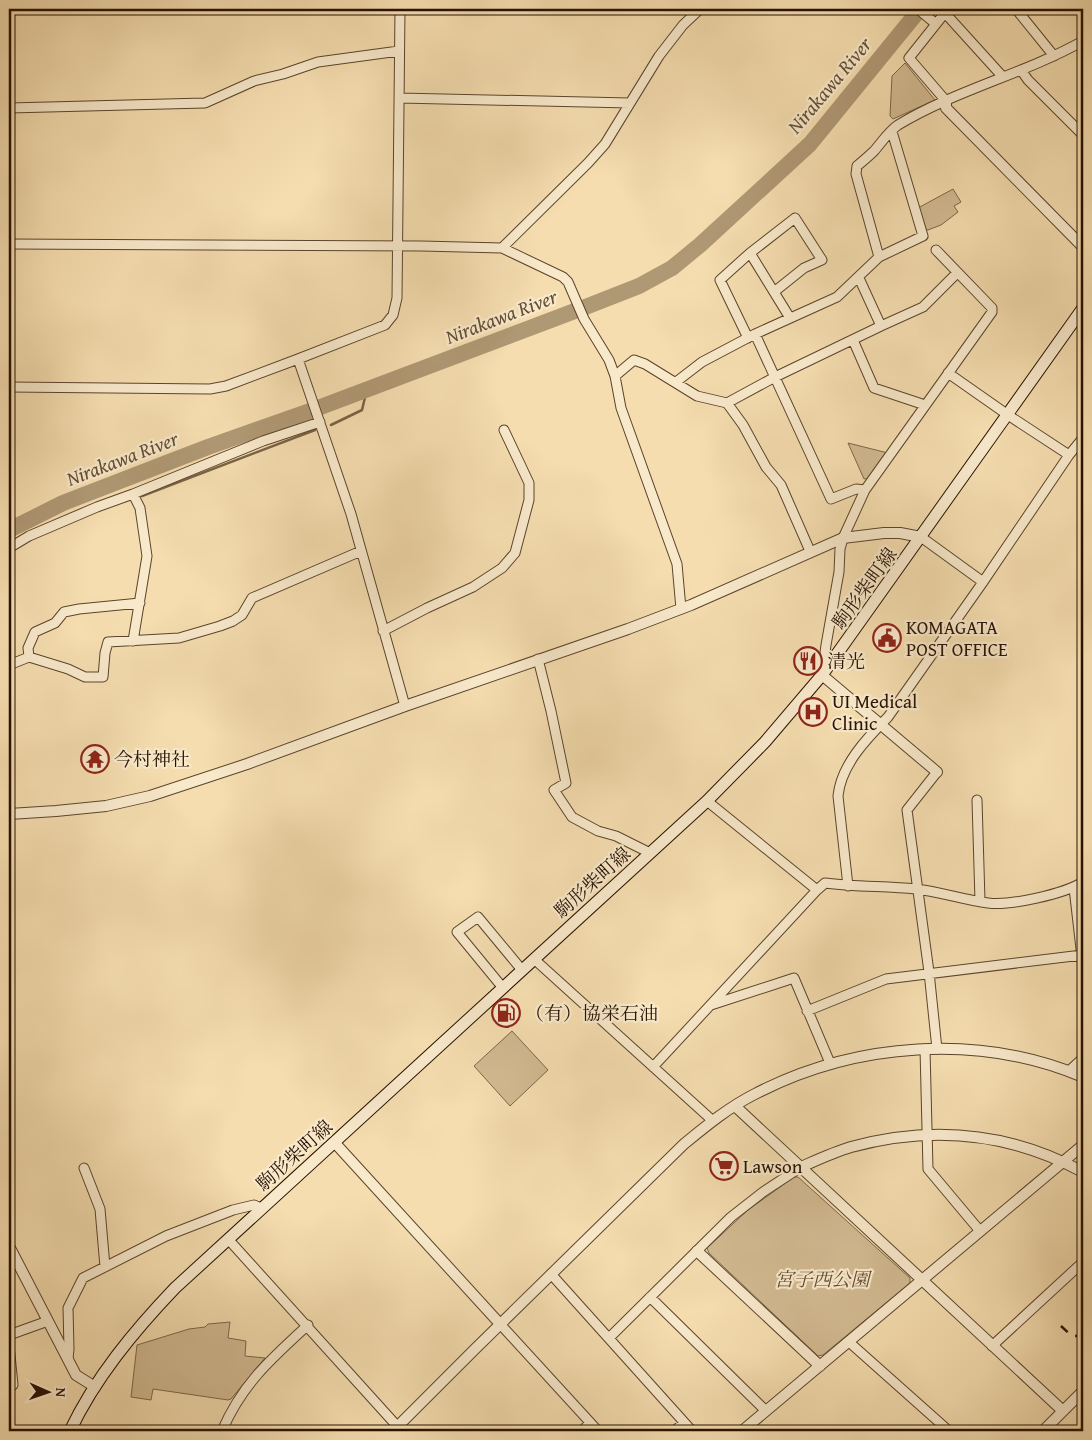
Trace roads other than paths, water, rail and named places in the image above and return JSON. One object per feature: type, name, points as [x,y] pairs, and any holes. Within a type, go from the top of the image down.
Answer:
[{"type":"main road","name":"駒形柴町線","points":[[70,1431],[81,1408],[120,1351],[159,1305],[228,1238],[335,1143],[707,801],[765,742],[822,675],[1083,308]]},
{"type":"street","points":[[9,386],[210,390],[298,360],[381,327],[390,319],[397,298],[400,9]]},
{"type":"street","points":[[502,248],[605,144],[659,56],[683,25],[700,9]]},
{"type":"street","points":[[918,9],[936,24]]},
{"type":"street","points":[[1016,9],[1054,56]]},
{"type":"street","points":[[1003,77],[947,11],[909,58],[946,101],[946,108],[1083,247]]},
{"type":"street","points":[[879,257],[856,170],[857,166],[897,126],[946,101],[1082,44]]},
{"type":"street","points":[[9,108],[205,102],[254,81],[283,74],[318,62],[399,51]]},
{"type":"street","points":[[1020,70],[1083,135]]},
{"type":"street","points":[[399,98],[630,103]]},
{"type":"street","points":[[676,382],[702,362],[752,336],[837,297],[879,257],[923,236],[893,135],[890,132]]},
{"type":"street","points":[[774,292],[804,268],[822,260],[795,218],[750,253],[720,280],[775,377],[832,499],[856,489],[865,490]]},
{"type":"street","points":[[9,244],[502,248],[563,277],[568,282],[584,319],[609,360],[616,376],[621,408],[677,564],[681,609]]},
{"type":"street","points":[[936,250],[992,308],[992,312],[865,490],[843,538],[840,550],[839,572],[822,675],[937,772],[907,810],[929,972],[937,1049]]},
{"type":"street","points":[[750,253],[790,318]]},
{"type":"street","points":[[727,403],[775,377],[922,307],[958,273]]},
{"type":"street","points":[[859,278],[881,326]]},
{"type":"street","points":[[853,340],[874,388],[925,405]]},
{"type":"street","points":[[298,360],[351,514],[405,706]]},
{"type":"street","points":[[616,376],[634,360],[676,382],[697,396],[727,403],[743,424],[766,467],[781,486],[810,551]]},
{"type":"street","points":[[948,373],[1069,455]]},
{"type":"street","points":[[9,548],[29,536],[97,507],[319,420]]},
{"type":"street","points":[[383,631],[473,587],[502,568],[515,553],[529,500],[529,483],[504,430]]},
{"type":"street","points":[[848,886],[838,796],[839,787],[847,768],[888,717],[984,582],[1069,455],[1083,438]]},
{"type":"street","points":[[133,494],[140,508],[147,556],[133,641]]},
{"type":"street","points":[[9,814],[106,806],[150,796],[247,764],[681,609],[843,538],[884,533],[900,533],[921,537],[984,582]]},
{"type":"street","points":[[9,665],[29,657],[68,669],[85,677],[103,677],[105,652],[108,642],[179,638],[233,621],[242,615],[252,598],[361,552]]},
{"type":"street","points":[[29,657],[28,648],[35,632],[54,623],[64,612],[140,604]]},
{"type":"street","points":[[538,659],[566,783],[554,790],[557,796],[572,816],[598,831],[616,836],[650,853]]},
{"type":"street","points":[[977,800],[980,901]]},
{"type":"street","points":[[707,801],[817,890]]},
{"type":"street","points":[[652,1067],[825,883],[917,889],[950,894],[988,904],[1015,903],[1074,888],[1083,882]]},
{"type":"street","points":[[1074,888],[1083,966]]},
{"type":"street","points":[[503,988],[457,932],[478,917],[522,970]]},
{"type":"street","points":[[807,1011],[886,979],[929,972],[1082,955]]},
{"type":"street","points":[[534,959],[713,1121]]},
{"type":"street","points":[[709,1006],[794,978],[830,1064]]},
{"type":"street","points":[[924,1049],[928,1168],[980,1231]]},
{"type":"street","points":[[228,1238],[308,1325],[395,1429],[684,1144],[735,1106],[776,1084],[830,1064],[886,1053],[924,1049],[1002,1054],[1027,1059],[1083,1077]]},
{"type":"street","points":[[1069,1071],[1083,1058]]},
{"type":"street","points":[[735,1106],[1063,1411]]},
{"type":"street","points":[[609,1338],[731,1217],[747,1204],[801,1167],[849,1148],[888,1139],[927,1134],[981,1137],[1012,1143],[1063,1162],[1083,1172]]},
{"type":"street","points":[[335,1143],[598,1431]]},
{"type":"street","points":[[742,1431],[1083,1145]]},
{"type":"street","points":[[84,1168],[100,1208],[105,1266]]},
{"type":"street","points":[[68,1359],[68,1308],[83,1278],[166,1236],[233,1210],[254,1205],[261,1208]]},
{"type":"street","points":[[9,1246],[76,1376],[95,1387]]},
{"type":"street","points":[[697,1251],[820,1366]]},
{"type":"street","points":[[992,1346],[1083,1262]]},
{"type":"street","points":[[551,1274],[692,1431]]},
{"type":"street","points":[[650,1297],[766,1411]]},
{"type":"street","points":[[9,1335],[48,1321]]},
{"type":"street","points":[[222,1431],[235,1404],[248,1384],[270,1360],[308,1325]]},
{"type":"street","points":[[849,1342],[949,1431]]},
{"type":"street","points":[[9,1345],[13,1385]]},
{"type":"street","points":[[1043,1431],[1083,1392]]},
{"type":"street","points":[[674,1431],[684,1422]]},
{"type":"street","points":[[582,1431],[590,1423]]},
{"type":"waterway","name":"Nirakawa River","points":[[9,530],[63,503],[588,306],[639,286],[672,268],[700,245],[810,144],[920,9]]},
{"type":"waterway","points":[[331,425],[362,410],[367,389]]},
{"type":"waterway","points":[[142,496],[315,430]]},
{"type":"railway","points":[[1061,1326],[1072,1336],[1077,1336],[1083,1330]]},
{"type":"place","name":"KOMAGATA POST OFFICE","points":[[887,638]]},
{"type":"place","name":"清光","points":[[808,661]]},
{"type":"place","name":"UI Medical Clinic","points":[[813,712]]},
{"type":"place","name":"今村神社","points":[[95,759]]},
{"type":"place","name":"（有）協栄石油","points":[[506,1013]]},
{"type":"place","name":"Lawson","points":[[724,1166]]},
{"type":"park label","name":"宮子西公園","points":[[822,1279]]}]
